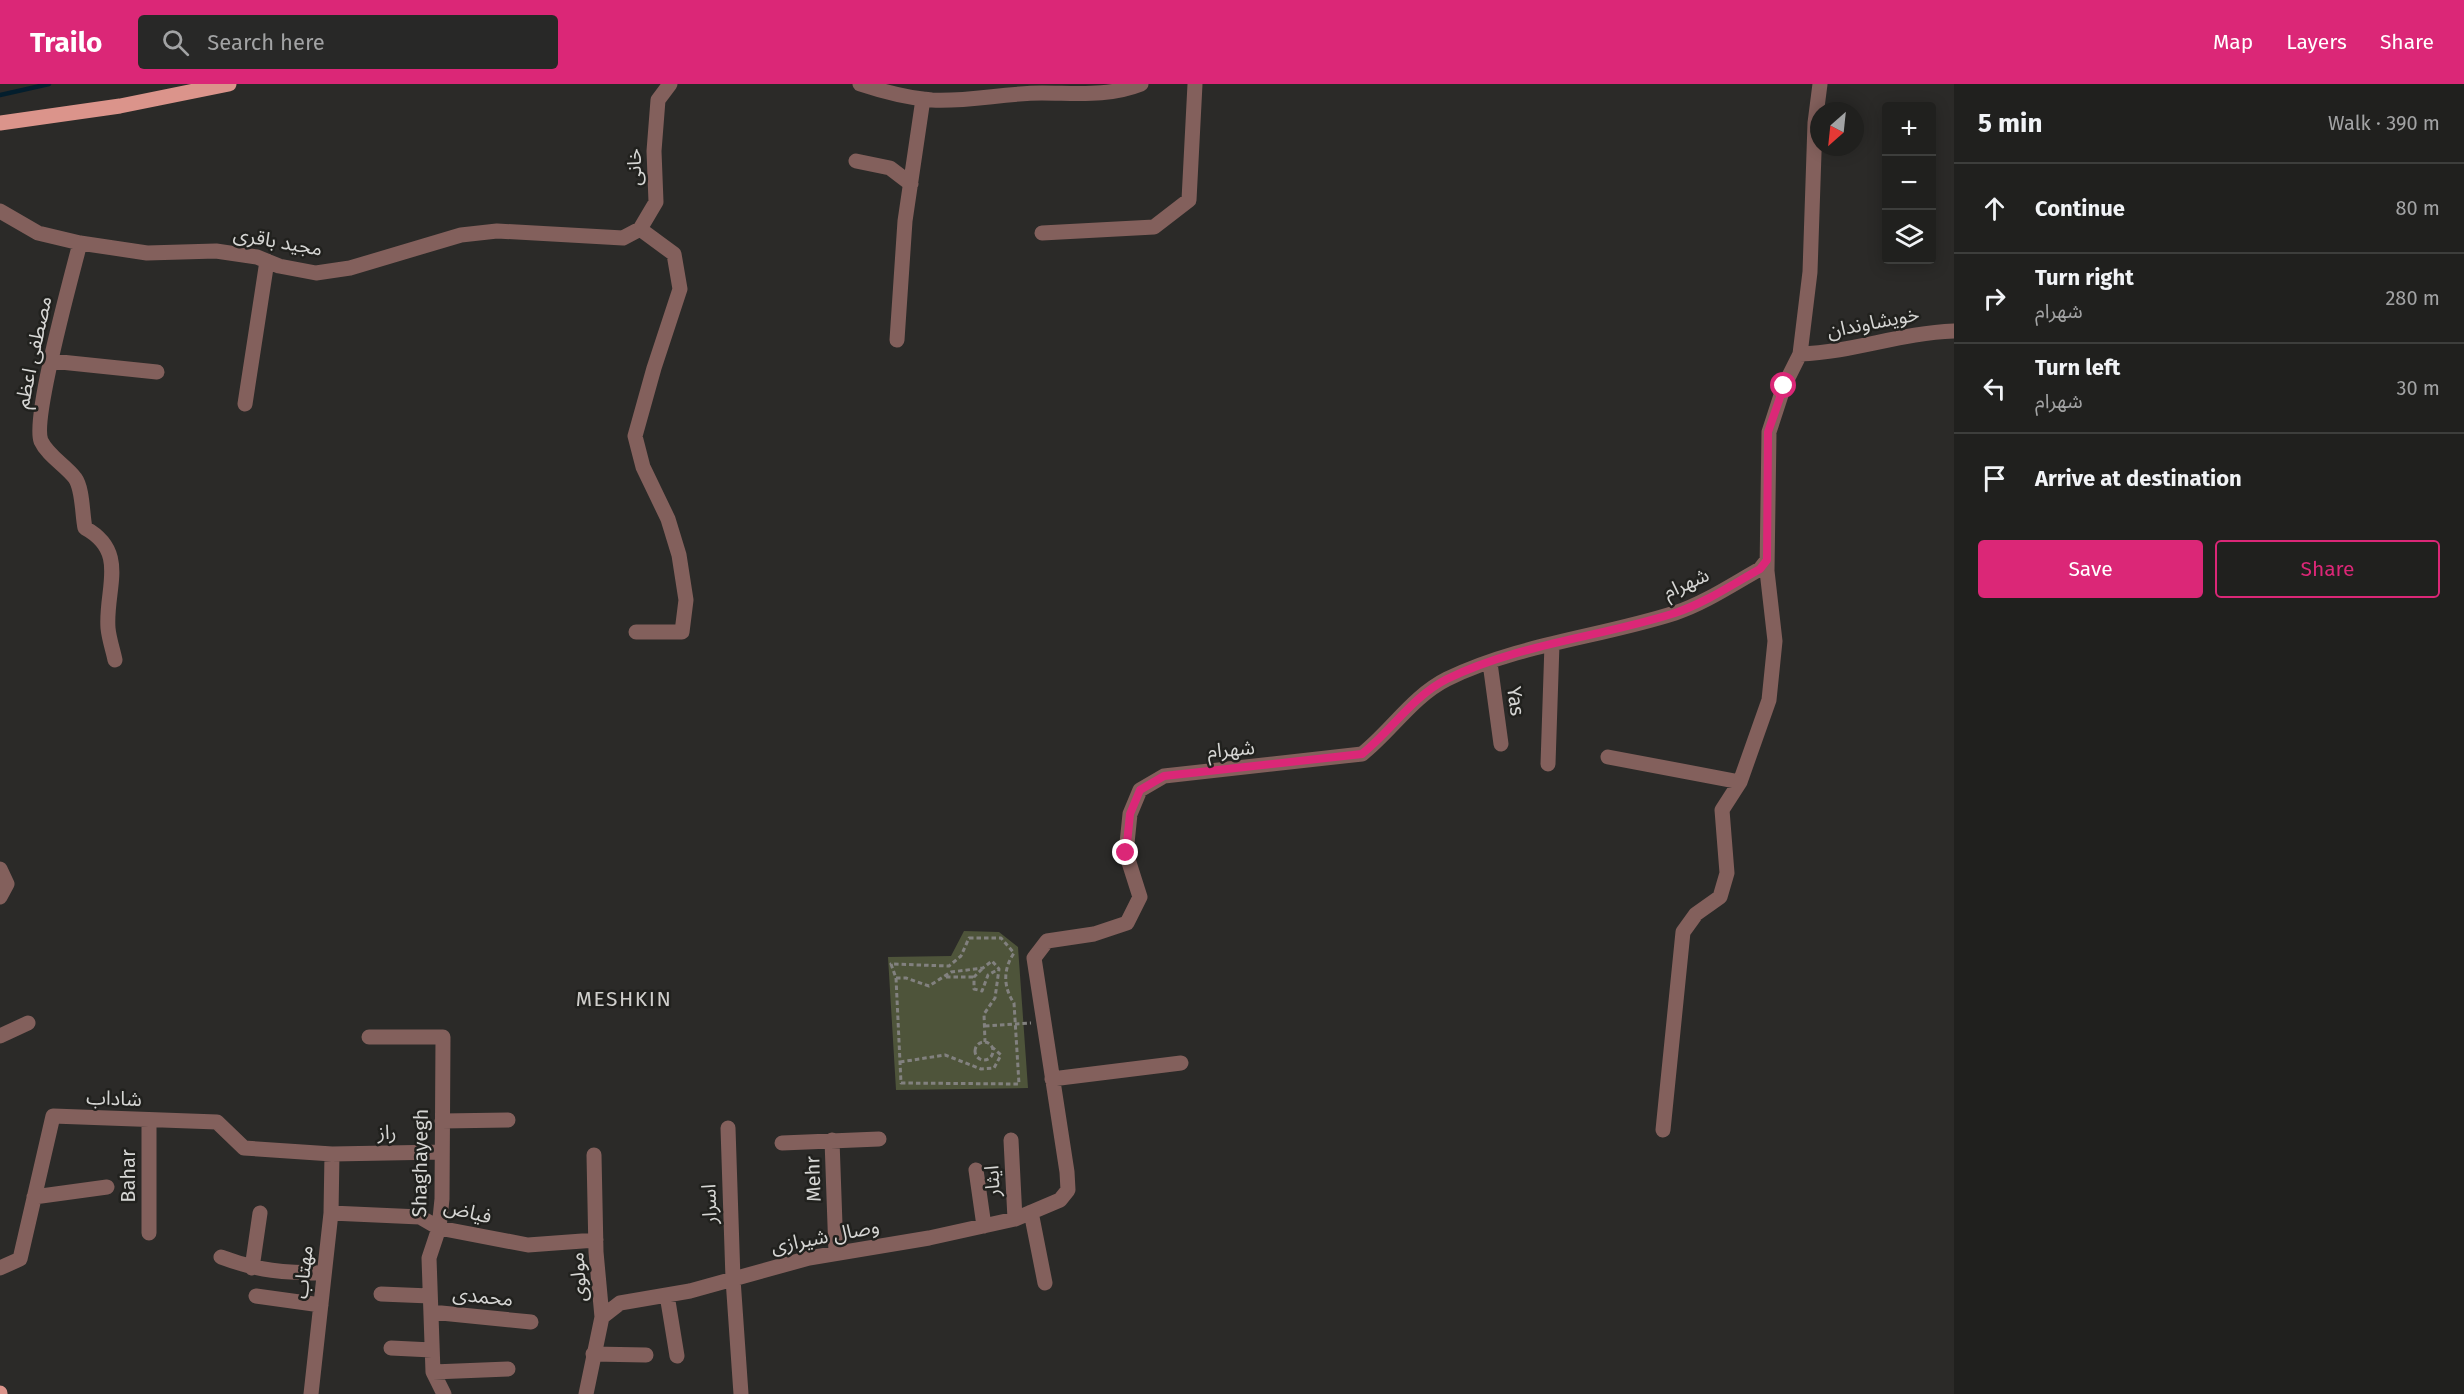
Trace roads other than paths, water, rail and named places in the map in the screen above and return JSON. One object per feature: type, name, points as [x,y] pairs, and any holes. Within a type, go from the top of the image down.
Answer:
[{"type":"main road","points":[[0,123],[120,106],[230,84]]},
{"type":"street","name":"خانی","points":[[640,229],[656,202],[654,151],[658,100],[670,84]]},
{"type":"street","points":[[860,84],[894,95],[923,99],[1042,93],[1075,96],[1123,92],[1141,84]]},
{"type":"street","points":[[1042,233],[1154,227],[1189,200],[1195,84]]},
{"type":"street","points":[[1663,1130],[1683,932],[1696,914],[1720,897],[1727,873],[1722,810],[1740,782],[1769,700],[1775,641],[1767,560],[1768,432],[1784,386],[1800,354],[1810,272],[1815,123],[1820,84]]},
{"type":"street","points":[[897,340],[905,221],[923,99]]},
{"type":"street","points":[[855,161],[890,168],[911,184]]},
{"type":"street","name":"مجید باقری","points":[[0,211],[38,233],[80,243],[147,253],[216,251],[256,257],[316,273],[350,268],[461,235],[497,231],[623,238],[640,229]]},
{"type":"street","points":[[636,632],[682,632],[686,600],[679,555],[668,519],[643,467],[635,436],[680,289],[674,254],[640,229]]},
{"type":"street","name":"مصطفی اعظم","points":[[80,243],[39,419],[41,440],[76,480],[85,528],[100,536],[114,567],[108,628],[115,660]]},
{"type":"street","points":[[245,404],[267,261]]},
{"type":"street","name":"خویشاوندان","points":[[1800,354],[1836,353],[1920,333],[1954,331]]},
{"type":"street","points":[[51,361],[157,372]]},
{"type":"street","name":"شهرام","points":[[1060,1200],[1068,1190],[1034,958],[1047,941],[1094,933],[1127,923],[1140,897],[1126,853],[1130,814],[1140,790],[1164,776],[1362,754],[1383,737],[1411,705],[1446,680],[1490,663],[1552,644],[1676,612],[1760,569],[1767,560]]},
{"type":"street","points":[[1548,764],[1552,644]]},
{"type":"street","name":"Yas","points":[[1490,663],[1501,744]]},
{"type":"street","points":[[1608,757],[1740,782]]},
{"type":"street","points":[[0,869],[6,884],[0,897]]},
{"type":"street","points":[[0,1036],[28,1023]]},
{"type":"street","name":"Shaghayegh","points":[[369,1037],[443,1036],[439,1228],[429,1258],[433,1372],[444,1394]]},
{"type":"street","points":[[1052,1079],[1181,1063]]},
{"type":"street","name":"شاداب","points":[[0,1268],[20,1259],[53,1116],[217,1122],[244,1148],[332,1154]]},
{"type":"street","name":"Bahar","points":[[149,1120],[149,1233]]},
{"type":"street","points":[[442,1121],[508,1120]]},
{"type":"street","name":"اسرار","points":[[728,1128],[733,1279],[741,1394]]},
{"type":"street","points":[[782,1143],[879,1138]]},
{"type":"street","name":"Mehr","points":[[832,1140],[836,1253]]},
{"type":"street","name":"ایثار","points":[[1011,1140],[1015,1219]]},
{"type":"street","name":"راز","points":[[332,1154],[442,1152]]},
{"type":"street","name":"مهتاب","points":[[311,1394],[331,1213],[332,1154]]},
{"type":"street","name":"مولوی","points":[[586,1394],[602,1317],[596,1240],[594,1155]]},
{"type":"street","points":[[976,1170],[984,1226]]},
{"type":"street","points":[[34,1197],[107,1187]]},
{"type":"street","name":"وصال شیرازی","points":[[602,1317],[620,1303],[667,1295],[836,1253],[1015,1219],[1060,1200]]},
{"type":"street","points":[[1031,1212],[1045,1283]]},
{"type":"street","points":[[252,1268],[260,1213]]},
{"type":"street","name":"فیاض","points":[[331,1213],[420,1217],[439,1228],[528,1245],[596,1240]]},
{"type":"street","points":[[221,1257],[252,1268],[284,1273],[324,1273]]},
{"type":"street","points":[[381,1294],[430,1296]]},
{"type":"street","points":[[667,1295],[677,1356]]},
{"type":"street","points":[[255,1296],[321,1305]]},
{"type":"street","name":"محمدی","points":[[431,1312],[531,1322]]},
{"type":"street","points":[[391,1348],[432,1350]]},
{"type":"street","points":[[593,1354],[646,1355]]},
{"type":"street","points":[[433,1372],[508,1369]]},
{"type":"waterway","points":[[0,95],[49,84]]},
{"type":"district","name":"MESHKIN","points":[[624,999]]}]
